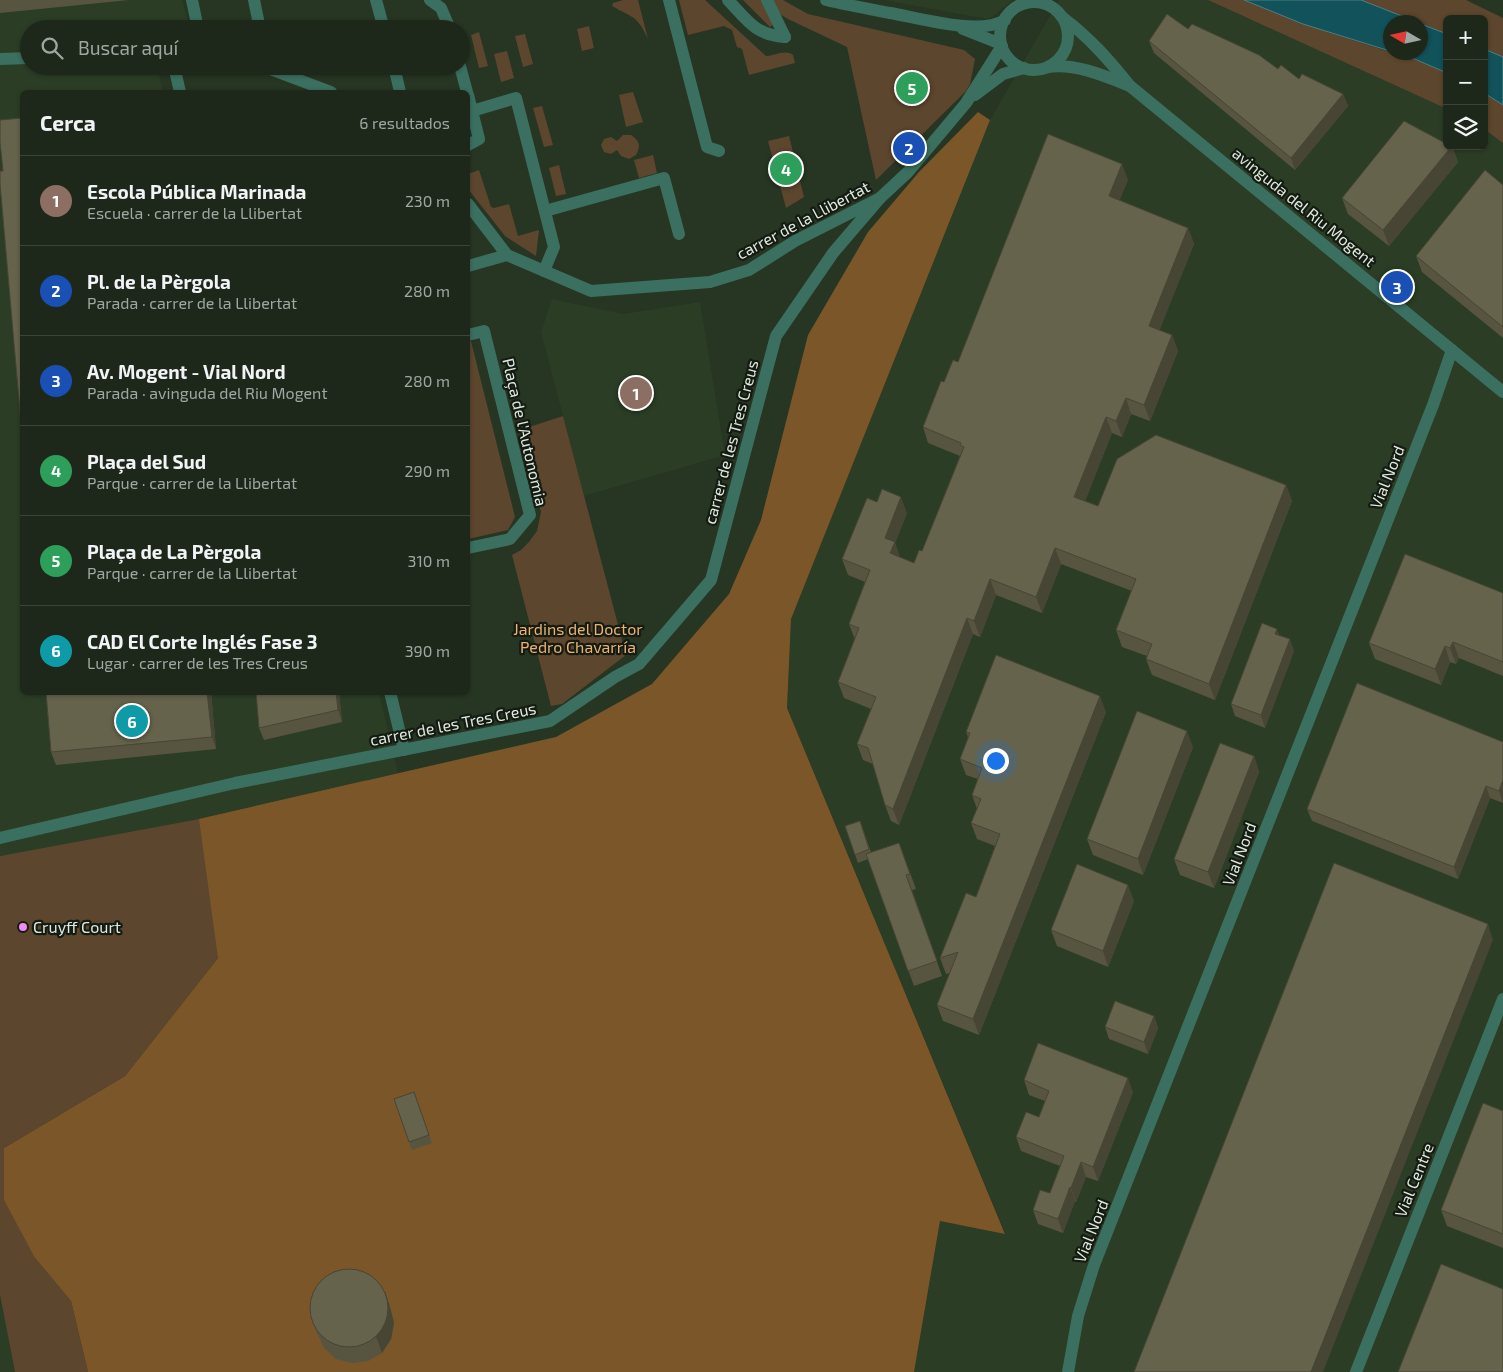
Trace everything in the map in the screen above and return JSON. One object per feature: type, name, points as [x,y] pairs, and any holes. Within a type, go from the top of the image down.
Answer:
[{"type":"street","points":[[192,0],[196,20]]},
{"type":"street","points":[[254,0],[258,20]]},
{"type":"street","points":[[376,0],[382,20]]},
{"type":"street","points":[[430,0],[441,8],[446,20]]},
{"type":"street","points":[[669,0],[706,147],[719,151]]},
{"type":"street","points":[[728,0],[757,30],[770,36],[785,37],[767,0]]},
{"type":"street","points":[[826,0],[956,26],[1002,45]]},
{"type":"street","points":[[956,26],[999,24],[1018,7],[1036,2],[1053,8],[1062,17],[1068,31],[1067,45],[1060,58],[1048,67],[1032,70],[1024,68],[1008,58],[1002,45],[1001,29],[1005,20]]},
{"type":"street","name":"avinguda del Riu Mogent","points":[[1062,17],[1086,36],[1105,55],[1130,86],[1503,392]]},
{"type":"street","name":"carrer de la Llibertat","points":[[470,207],[507,255],[591,290],[710,282],[749,270],[795,242],[880,198],[908,172],[966,103],[1002,45]]},
{"type":"street","points":[[0,59],[20,58]]},
{"type":"street","name":"avinguda del Riu Mogent","points":[[1048,67],[1060,65],[1088,71],[1130,86]]},
{"type":"street","name":"carrer de la Llibertat","points":[[966,103],[1003,74],[1024,68]]},
{"type":"street","points":[[176,75],[180,90]]},
{"type":"street","points":[[287,75],[326,90]]},
{"type":"street","points":[[396,75],[400,90]]},
{"type":"street","points":[[462,75],[466,90]]},
{"type":"street","points":[[472,111],[516,98],[554,246],[544,271]]},
{"type":"street","points":[[470,104],[479,139],[470,144]]},
{"type":"street","points":[[545,211],[664,178],[679,234]]},
{"type":"street","name":"carrer de les Tres Creus","points":[[0,838],[235,783],[550,722],[615,677],[638,664],[711,580],[776,336],[833,253],[880,198]]},
{"type":"street","points":[[470,265],[507,255]]},
{"type":"street","name":"Plaça de l'Autonomia","points":[[470,334],[484,331],[530,515],[510,539],[470,548]]},
{"type":"street","name":"Vial Nord","points":[[1069,1371],[1078,1316],[1094,1265],[1433,405],[1452,350]]},
{"type":"street","points":[[391,695],[404,750]]},
{"type":"street","name":"Vial Centre","points":[[1356,1372],[1503,999]]},
{"type":"shaded area","points":[[0,0],[182,0],[188,20],[20,20],[20,75],[159,75],[163,90],[20,90],[20,695],[379,695],[398,773],[199,819],[0,856]]},
{"type":"shaded area","points":[[883,0],[1013,0],[988,19]]},
{"type":"shaded area","points":[[1059,0],[1208,0],[1443,107],[1443,150],[1488,150],[1488,132],[1503,143],[1503,1372],[914,1372],[940,1221],[1005,1233],[787,708],[791,619],[990,120]]},
{"type":"shaded area","points":[[978,112],[990,120],[791,619],[787,708],[1005,1234],[940,1221],[914,1372],[88,1372],[71,1301],[35,1258],[4,1200],[4,1148],[125,1076],[218,958],[199,819],[556,737],[652,684],[729,594],[761,520],[808,335],[868,232],[919,172]]},
{"type":"shaded area","points":[[552,299],[623,314],[700,302],[725,455],[584,496],[541,332]]},
{"type":"shaded area","points":[[0,1295],[15,1372],[0,1372]]},
{"type":"green space","points":[[623,0],[638,0],[648,39],[637,21],[630,15],[612,6],[613,3]]},
{"type":"green space","points":[[679,0],[705,0],[766,56],[790,53],[793,55],[795,63],[749,75],[742,49],[737,47],[732,30],[724,26],[688,35]]},
{"type":"green space","points":[[743,0],[762,0],[774,24],[770,27]]},
{"type":"green space","points":[[770,0],[783,0],[808,14],[964,50],[975,59],[970,84],[966,91],[876,180],[847,47],[776,12]]},
{"type":"green space","points":[[1208,0],[1244,0],[1303,24],[1383,50],[1383,60],[1417,60],[1443,71],[1443,107]]},
{"type":"green space","points":[[1361,0],[1466,0],[1503,18],[1503,57],[1488,51],[1488,15],[1443,15],[1443,32],[1428,27],[1428,15],[1399,15]]},
{"type":"green space","points":[[589,26],[594,48],[582,51],[577,29]]},
{"type":"green space","points":[[479,32],[488,66],[479,68],[471,35]]},
{"type":"green space","points":[[525,34],[533,64],[523,67],[515,36]]},
{"type":"green space","points":[[507,51],[514,78],[501,82],[494,54]]},
{"type":"green space","points":[[633,92],[643,122],[626,127],[619,95]]},
{"type":"green space","points":[[1488,96],[1503,105],[1503,143],[1488,132]]},
{"type":"green space","points":[[542,106],[553,145],[544,147],[533,108]]},
{"type":"green space","points":[[623,135],[631,135],[638,142],[639,149],[636,155],[629,159],[621,156],[617,150],[611,154],[604,152],[601,145],[604,139],[611,137],[617,141]]},
{"type":"green space","points":[[789,136],[804,197],[786,208],[768,141]]},
{"type":"green space","points":[[653,155],[657,173],[639,178],[634,160]]},
{"type":"green space","points":[[559,165],[566,194],[556,196],[549,168]]},
{"type":"green space","points":[[479,170],[491,207],[509,204],[518,236],[539,230],[536,256],[505,236],[470,192],[470,173]]},
{"type":"green space","points":[[470,341],[515,517],[508,530],[470,539]]},
{"type":"green space","name":"Jardins del Doctor Pedro Chavarría","points":[[563,416],[626,655],[562,704],[551,706],[512,555],[521,550],[537,531],[541,512],[520,430]]},
{"type":"green space","points":[[367,780],[218,958],[125,1076],[4,1148],[35,1258],[71,1301],[88,1372],[15,1372],[0,1295],[0,856],[199,819]]},
{"type":"water","points":[[1244,0],[1361,0],[1399,15],[1383,15],[1383,49],[1303,24]]},
{"type":"water","points":[[1428,27],[1443,32],[1443,71],[1417,60],[1428,60]]},
{"type":"water","points":[[1488,51],[1503,57],[1503,105],[1488,96]]},
{"type":"building","points":[[1167,14],[1188,29],[1192,24],[1259,55],[1278,69],[1281,65],[1299,79],[1302,74],[1343,94],[1291,158],[1149,41]]},
{"type":"building","points":[[20,118],[20,411],[0,184],[0,171],[3,171],[0,120]]},
{"type":"building","points":[[1404,121],[1443,142],[1443,150],[1449,150],[1383,230],[1342,198]]},
{"type":"building","points":[[1048,134],[1122,164],[1109,196],[1188,228],[1149,326],[1172,335],[1144,405],[1126,398],[1116,421],[1106,417],[1074,497],[1098,506],[1117,459],[1156,435],[1286,485],[1209,684],[1146,659],[1152,644],[1116,630],[1136,579],[1055,548],[1036,597],[990,579],[974,621],[967,618],[893,809],[885,805],[868,748],[857,744],[876,697],[838,682],[859,628],[849,624],[870,570],[842,559],[867,498],[877,502],[882,489],[901,497],[885,538],[895,542],[890,553],[914,563],[919,550],[922,551],[964,447],[960,445],[961,443],[923,427],[941,381],[944,382],[953,360],[958,362]]},
{"type":"building","points":[[1485,170],[1503,185],[1503,327],[1416,256]]},
{"type":"building","points":[[1405,554],[1503,593],[1503,662],[1453,642],[1450,648],[1445,646],[1435,669],[1369,643]]},
{"type":"building","points":[[1262,623],[1277,629],[1275,634],[1290,639],[1261,715],[1231,704]]},
{"type":"building","points":[[996,655],[1100,696],[973,1019],[937,1005],[958,952],[940,958],[966,893],[976,897],[1000,834],[971,823],[981,799],[972,795],[982,768],[960,759],[970,733],[966,732]]},
{"type":"building","points":[[1357,683],[1503,742],[1503,780],[1499,791],[1486,786],[1454,867],[1307,809]]},
{"type":"building","points":[[46,695],[207,695],[212,737],[51,752]]},
{"type":"building","points":[[256,695],[336,695],[338,710],[259,728]]},
{"type":"building","points":[[1137,711],[1187,731],[1138,859],[1087,839]]},
{"type":"building","points":[[1220,743],[1254,756],[1208,872],[1174,859]]},
{"type":"building","points":[[860,821],[869,849],[855,855],[845,826]]},
{"type":"building","points":[[899,843],[910,874],[906,875],[937,961],[908,971],[866,854]]},
{"type":"building","points":[[1334,863],[1488,924],[1311,1372],[1134,1372]]},
{"type":"building","points":[[1077,864],[1128,885],[1103,951],[1051,930]]},
{"type":"building","points":[[1115,1001],[1154,1016],[1144,1042],[1105,1027]]},
{"type":"building","points":[[1038,1043],[1128,1078],[1093,1167],[1081,1162],[1058,1219],[1033,1210],[1040,1190],[1050,1193],[1064,1156],[1016,1137],[1026,1112],[1039,1117],[1049,1091],[1024,1080]]},
{"type":"building","points":[[414,1092],[429,1135],[409,1142],[394,1099]]},
{"type":"building","points":[[1483,1103],[1503,1111],[1503,1234],[1441,1210]]},
{"type":"building","points":[[1441,1264],[1503,1289],[1503,1372],[1398,1372]]},
{"type":"building","points":[[349,1269],[364,1272],[376,1281],[385,1293],[388,1308],[385,1323],[376,1335],[364,1344],[349,1347],[334,1344],[322,1335],[313,1323],[310,1308],[313,1293],[322,1281],[334,1272]]},
{"type":"place","name":"Plaça de La Pèrgola","points":[[912,88]]},
{"type":"place","name":"Pl. de la Pèrgola","points":[[909,148]]},
{"type":"place","name":"Plaça del Sud","points":[[786,169]]},
{"type":"place","name":"Av. Mogent - Vial Nord","points":[[1397,287]]},
{"type":"place","name":"Escola Pública Marinada","points":[[636,393]]},
{"type":"place","name":"CAD El Corte Inglés Fase 3","points":[[132,721]]},
{"type":"place","name":"Cruyff Court","points":[[23,927]]}]
